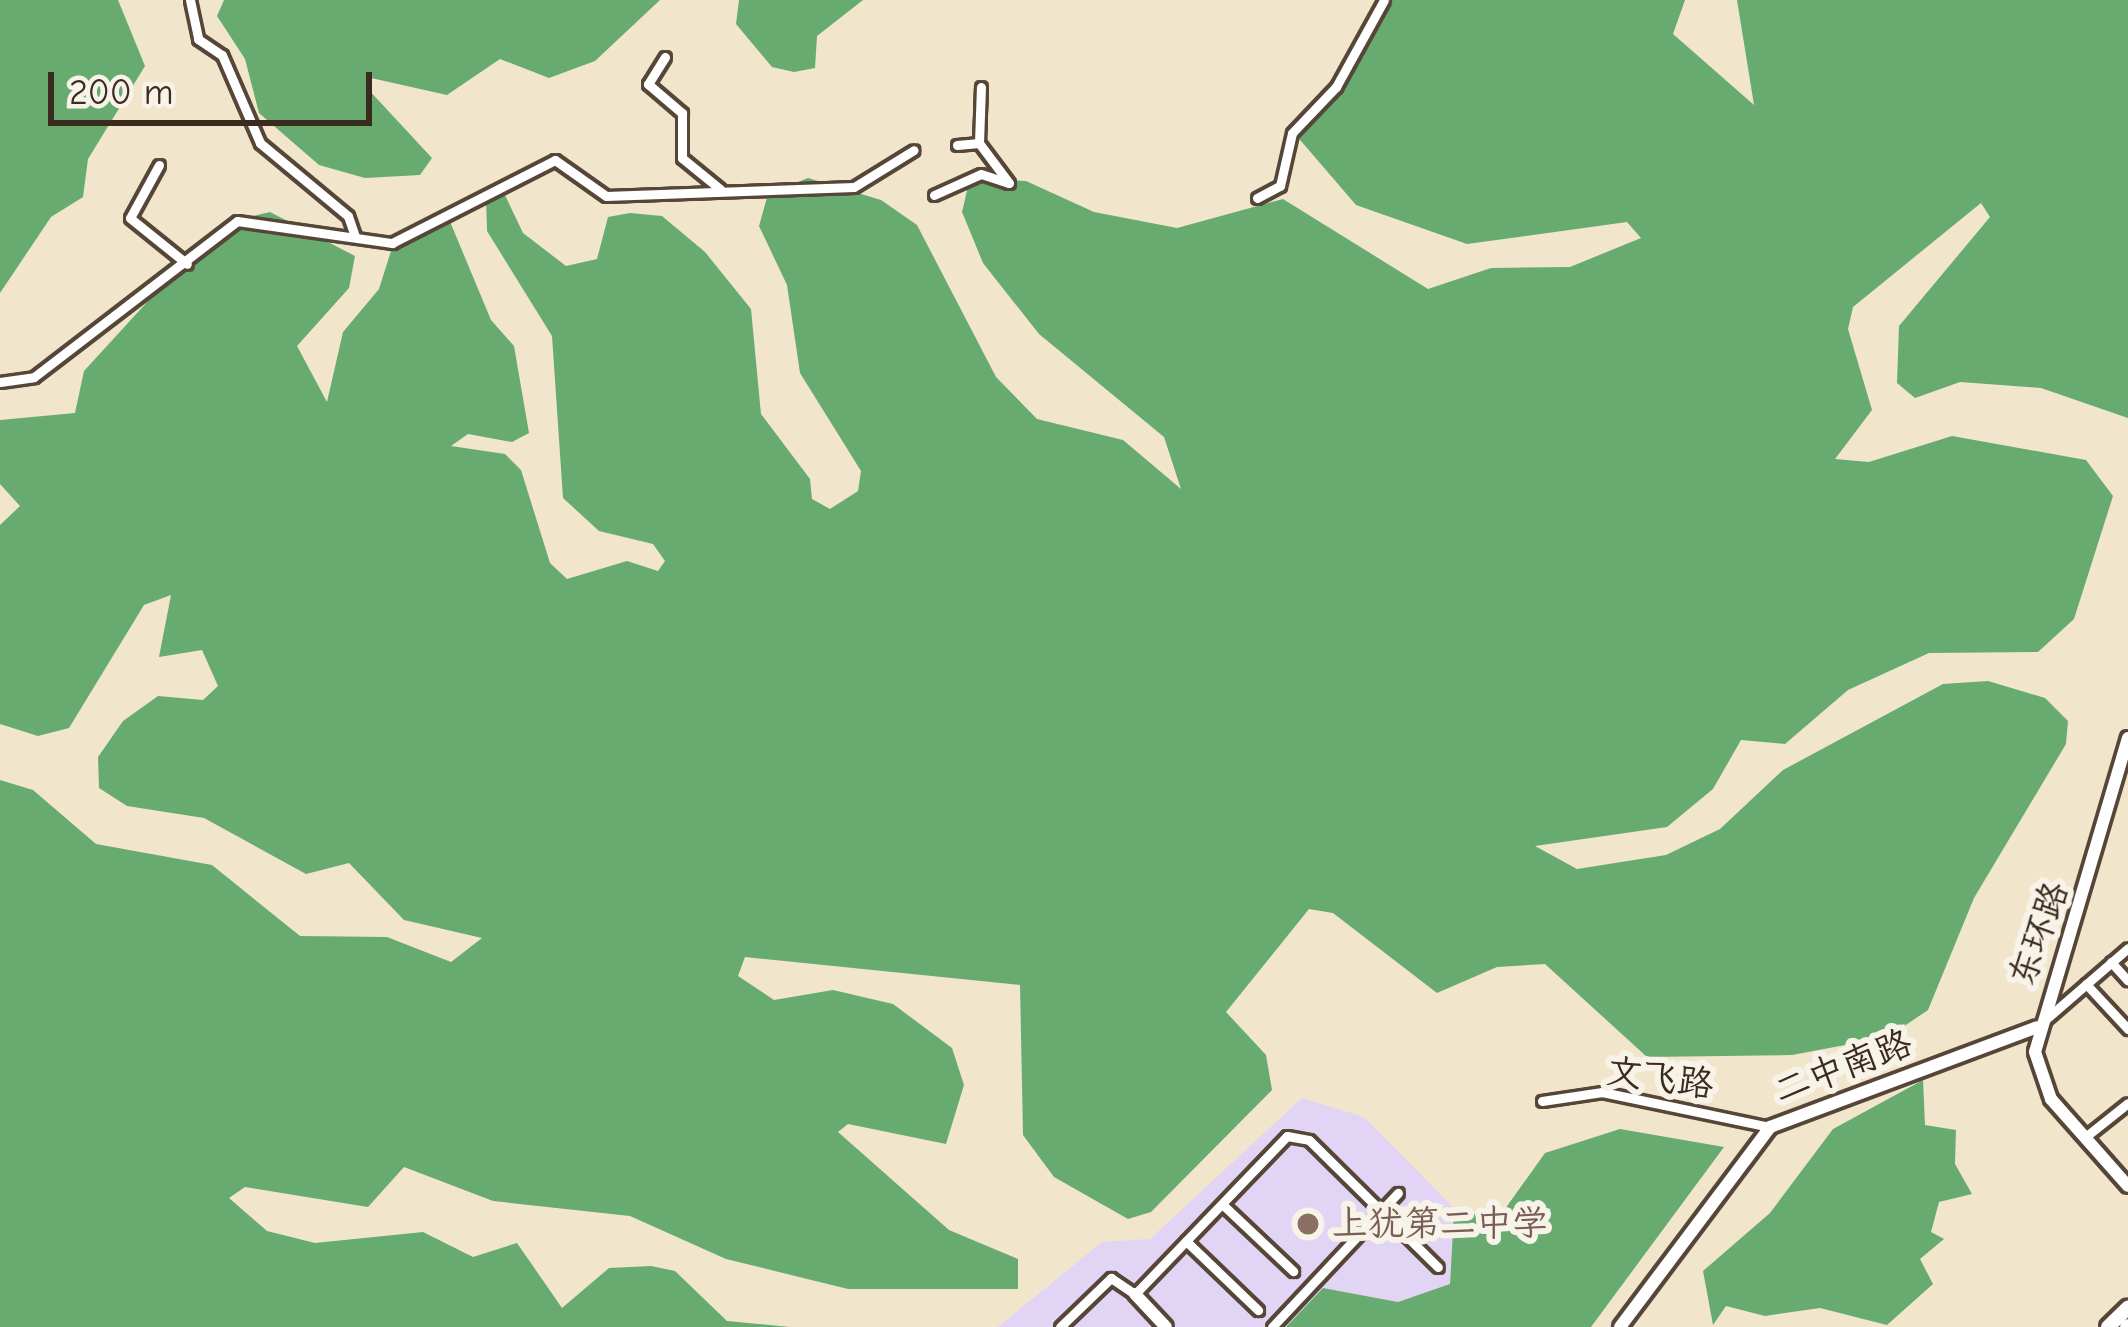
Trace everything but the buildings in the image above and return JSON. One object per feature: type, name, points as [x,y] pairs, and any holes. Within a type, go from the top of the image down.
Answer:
[{"type":"main road","points":[[2108,1327],[2128,1309]]},
{"type":"street","points":[[190,0],[198,39],[222,55],[260,143],[349,216],[355,236]]},
{"type":"street","points":[[1257,198],[1280,186],[1292,133],[1336,86],[1384,0]]},
{"type":"street","points":[[665,57],[648,84],[682,113],[682,158],[720,189]]},
{"type":"street","points":[[934,195],[981,174],[1009,183],[979,143],[981,87]]},
{"type":"street","points":[[957,145],[979,143]]},
{"type":"street","points":[[0,382],[34,377],[187,264],[237,221],[392,244],[556,160],[606,196],[854,187],[914,150]]},
{"type":"street","points":[[159,165],[130,218],[187,264]]},
{"type":"street","name":"东环路","points":[[2127,746],[2079,924],[2037,1027],[2050,1099],[2128,1186]]},
{"type":"street","points":[[2037,1027],[2128,948]]},
{"type":"street","points":[[2111,962],[2128,981]]},
{"type":"street","points":[[2086,984],[2128,1029]]},
{"type":"street","name":"二中南路","points":[[1620,1327],[1770,1126],[2037,1027]]},
{"type":"street","name":"文飞路","points":[[1542,1101],[1602,1092],[1770,1126]]},
{"type":"street","points":[[2084,1138],[2128,1103]]},
{"type":"street","points":[[1135,1294],[1287,1136],[1310,1140],[1438,1268]]},
{"type":"street","points":[[1272,1327],[1398,1192]]},
{"type":"street","points":[[1222,1204],[1293,1271]]},
{"type":"street","points":[[1186,1241],[1258,1310]]},
{"type":"street","points":[[1060,1327],[1112,1277],[1166,1327]]},
{"type":"shaded area","name":"上犹第二中学","points":[[1302,1098],[1364,1117],[1454,1208],[1450,1284],[1398,1302],[1324,1288],[1286,1327],[998,1327],[1102,1242],[1150,1239]]},
{"type":"green space","points":[[0,0],[118,0],[145,66],[88,159],[83,197],[51,217],[0,293]]},
{"type":"green space","points":[[224,0],[660,0],[595,61],[549,78],[500,59],[447,95],[371,78],[366,87],[432,158],[420,175],[365,178],[319,165],[259,113],[245,59],[217,16]]},
{"type":"green space","points":[[739,0],[863,0],[817,36],[815,68],[794,72],[772,67],[736,24]]},
{"type":"green space","points":[[1381,0],[1685,0],[1673,34],[1754,105],[1737,0],[2128,0],[2128,418],[2041,388],[1960,382],[1915,398],[1897,383],[1899,326],[1990,217],[1981,203],[1853,307],[1848,329],[1872,410],[1835,459],[1869,462],[1952,436],[2086,460],[2113,496],[2074,619],[2038,652],[1929,653],[1848,690],[1785,744],[1741,740],[1713,789],[1667,827],[1535,846],[1577,869],[1666,855],[1720,829],[1783,770],[1943,684],[1988,681],[2045,698],[2068,721],[2066,744],[1974,898],[1928,1010],[1888,1037],[1792,1055],[1647,1057],[1545,964],[1497,967],[1437,993],[1333,913],[1309,909],[1226,1012],[1266,1055],[1272,1090],[1151,1212],[1128,1219],[1054,1177],[1023,1135],[1020,985],[745,957],[738,976],[774,1000],[833,990],[893,1004],[952,1048],[964,1085],[946,1144],[848,1124],[838,1132],[949,1230],[1018,1259],[1018,1289],[848,1289],[726,1259],[630,1216],[493,1201],[404,1167],[368,1207],[245,1187],[229,1198],[267,1231],[315,1243],[423,1232],[473,1257],[517,1243],[562,1308],[609,1268],[651,1266],[675,1271],[727,1321],[790,1327],[0,1327],[0,780],[33,790],[96,844],[212,865],[300,936],[387,937],[451,962],[482,938],[404,920],[349,863],[306,874],[204,818],[127,806],[99,788],[98,757],[123,721],[158,696],[203,700],[218,686],[202,650],[159,657],[171,595],[144,605],[69,728],[38,736],[0,724],[0,525],[20,506],[0,484],[0,420],[75,413],[84,371],[193,252],[227,222],[270,212],[355,256],[349,288],[297,346],[327,402],[343,332],[379,289],[391,251],[446,212],[491,320],[514,346],[529,433],[512,442],[468,434],[451,446],[505,454],[521,470],[550,563],[567,579],[627,561],[658,571],[665,561],[653,544],[599,531],[563,498],[552,336],[487,231],[486,198],[504,193],[523,233],[566,266],[597,259],[608,217],[630,213],[662,216],[705,252],[751,309],[761,414],[810,479],[812,499],[830,509],[858,491],[861,471],[800,373],[787,285],[759,226],[768,194],[808,178],[881,200],[917,225],[996,377],[1037,419],[1123,440],[1181,489],[1164,437],[1039,334],[983,263],[962,212],[970,178],[1026,181],[1094,212],[1177,228],[1283,199],[1428,289],[1491,268],[1570,267],[1641,238],[1627,222],[1467,244],[1356,205],[1295,134],[1362,47]]},
{"type":"green space","points":[[1923,1080],[1925,1125],[1956,1130],[1955,1164],[1972,1194],[1939,1202],[1931,1232],[1944,1239],[1920,1259],[1933,1284],[1887,1325],[1820,1308],[1765,1316],[1726,1306],[1713,1325],[1703,1271],[1770,1213],[1833,1129]]},
{"type":"green space","points":[[1620,1129],[1724,1147],[1591,1327],[1286,1327],[1323,1288],[1398,1302],[1450,1284],[1454,1212],[1500,1216],[1545,1153]]},
{"type":"place","name":"上犹第二中学","points":[[1308,1224]]}]
